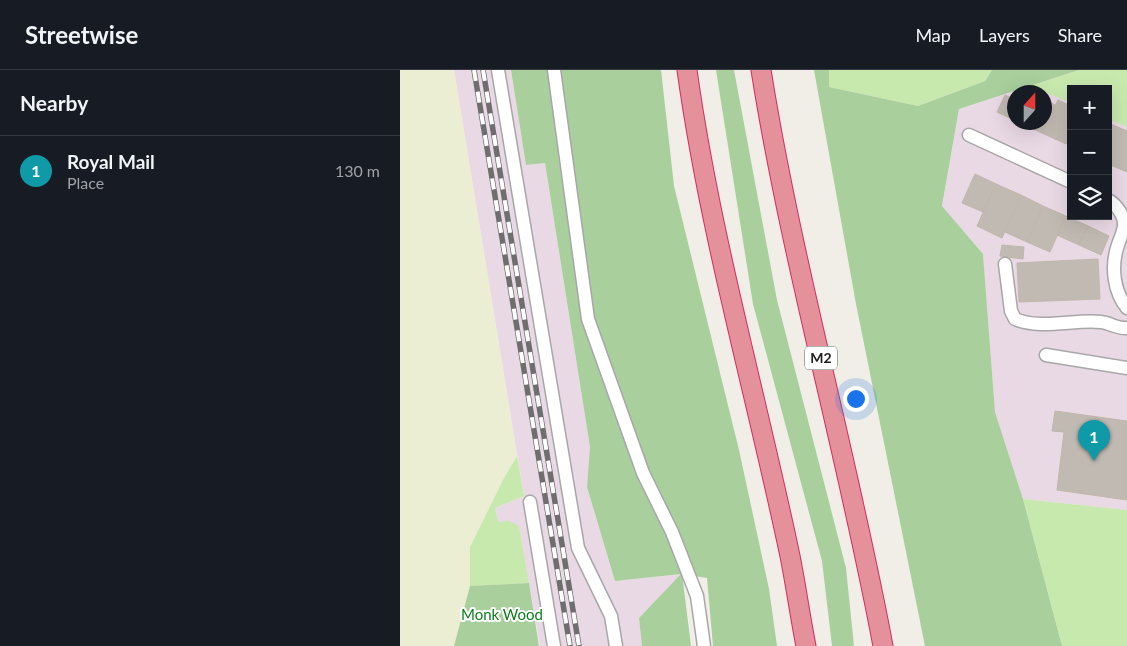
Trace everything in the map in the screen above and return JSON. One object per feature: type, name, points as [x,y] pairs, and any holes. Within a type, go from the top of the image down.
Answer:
[{"type":"highway","points":[[687,70],[708,201],[790,557],[806,646]]},
{"type":"highway","name":"M2","points":[[761,70],[784,196],[843,451],[883,646]]},
{"type":"lane","points":[[498,70],[578,548],[611,616],[616,646]]},
{"type":"lane","points":[[554,70],[588,319],[643,473],[672,532],[697,596],[704,646]]},
{"type":"lane","points":[[969,135],[1067,180]]},
{"type":"lane","points":[[1112,202],[1116,205],[1124,220],[1115,254],[1114,266],[1116,290],[1127,308]]},
{"type":"lane","points":[[1005,264],[1011,311],[1016,319],[1035,323],[1103,322],[1127,328]]},
{"type":"lane","points":[[1046,355],[1127,368]]},
{"type":"lane","points":[[530,502],[554,646]]},
{"type":"shaded area","points":[[454,70],[511,70],[526,165],[545,163],[590,447],[587,487],[615,581],[682,574],[639,618],[642,646],[540,646],[519,527],[498,522],[495,508],[524,496]]},
{"type":"shaded area","points":[[1007,93],[1007,130],[1052,130],[1052,95],[1067,100],[1067,220],[1112,220],[1112,119],[1127,125],[1127,510],[1023,499],[995,412],[983,254],[942,207],[959,109]]},
{"type":"green space","points":[[400,70],[454,70],[517,456],[470,547],[470,586],[454,646],[400,646]]},
{"type":"green space","points":[[511,70],[661,70],[674,186],[739,450],[769,589],[777,646],[713,646],[707,578],[682,574],[691,646],[642,646],[639,618],[681,574],[615,581],[587,487],[590,447],[545,163],[526,165]]},
{"type":"green space","points":[[716,70],[734,70],[777,300],[846,568],[854,646],[832,646],[822,561],[753,304]]},
{"type":"green space","points":[[814,70],[829,70],[829,87],[918,106],[985,81],[992,70],[1079,70],[1033,85],[1007,85],[1007,93],[959,109],[942,206],[983,254],[995,412],[1023,499],[1062,646],[925,646],[856,304]]},
{"type":"green space","points":[[829,70],[992,70],[985,81],[918,106],[829,87]]},
{"type":"green space","points":[[1079,70],[1127,70],[1127,127],[1112,121],[1112,85],[1067,85],[1067,101],[1052,95],[1052,85],[1033,85]]},
{"type":"green space","points":[[517,456],[524,496],[495,508],[498,522],[509,521],[519,526],[529,583],[470,586],[470,547]]},
{"type":"green space","points":[[1023,499],[1127,510],[1127,646],[1062,646]]},
{"type":"green space","name":"Monk Wood","points":[[529,583],[539,646],[454,646],[470,586]]},
{"type":"building","points":[[1005,95],[1007,96],[1007,117],[997,112]]},
{"type":"building","points":[[1058,100],[1067,104],[1066,144],[1042,133],[1043,130],[1052,130],[1052,112]]},
{"type":"building","points":[[1112,125],[1127,131],[1127,172],[1112,166]]},
{"type":"building","points":[[975,174],[996,184],[983,212],[962,203]]},
{"type":"building","points":[[996,184],[1021,195],[1002,238],[977,226]]},
{"type":"building","points":[[1021,195],[1043,206],[1027,242],[1005,232]]},
{"type":"building","points":[[1043,206],[1066,216],[1050,252],[1027,242]]},
{"type":"building","points":[[1066,216],[1067,220],[1075,220],[1088,226],[1079,245],[1057,235]]},
{"type":"building","points":[[1088,226],[1109,236],[1101,255],[1079,245]]},
{"type":"building","points":[[1002,245],[1024,247],[1023,259],[1000,256]]},
{"type":"building","points":[[1098,259],[1100,299],[1019,302],[1017,263]]},
{"type":"building","points":[[1055,411],[1127,421],[1127,500],[1057,490],[1064,432],[1052,431]]},
{"type":"railway","points":[[474,70],[570,646]]},
{"type":"railway","points":[[483,70],[579,646]]},
{"type":"place","name":"Royal Mail","points":[[1094,461]]}]
